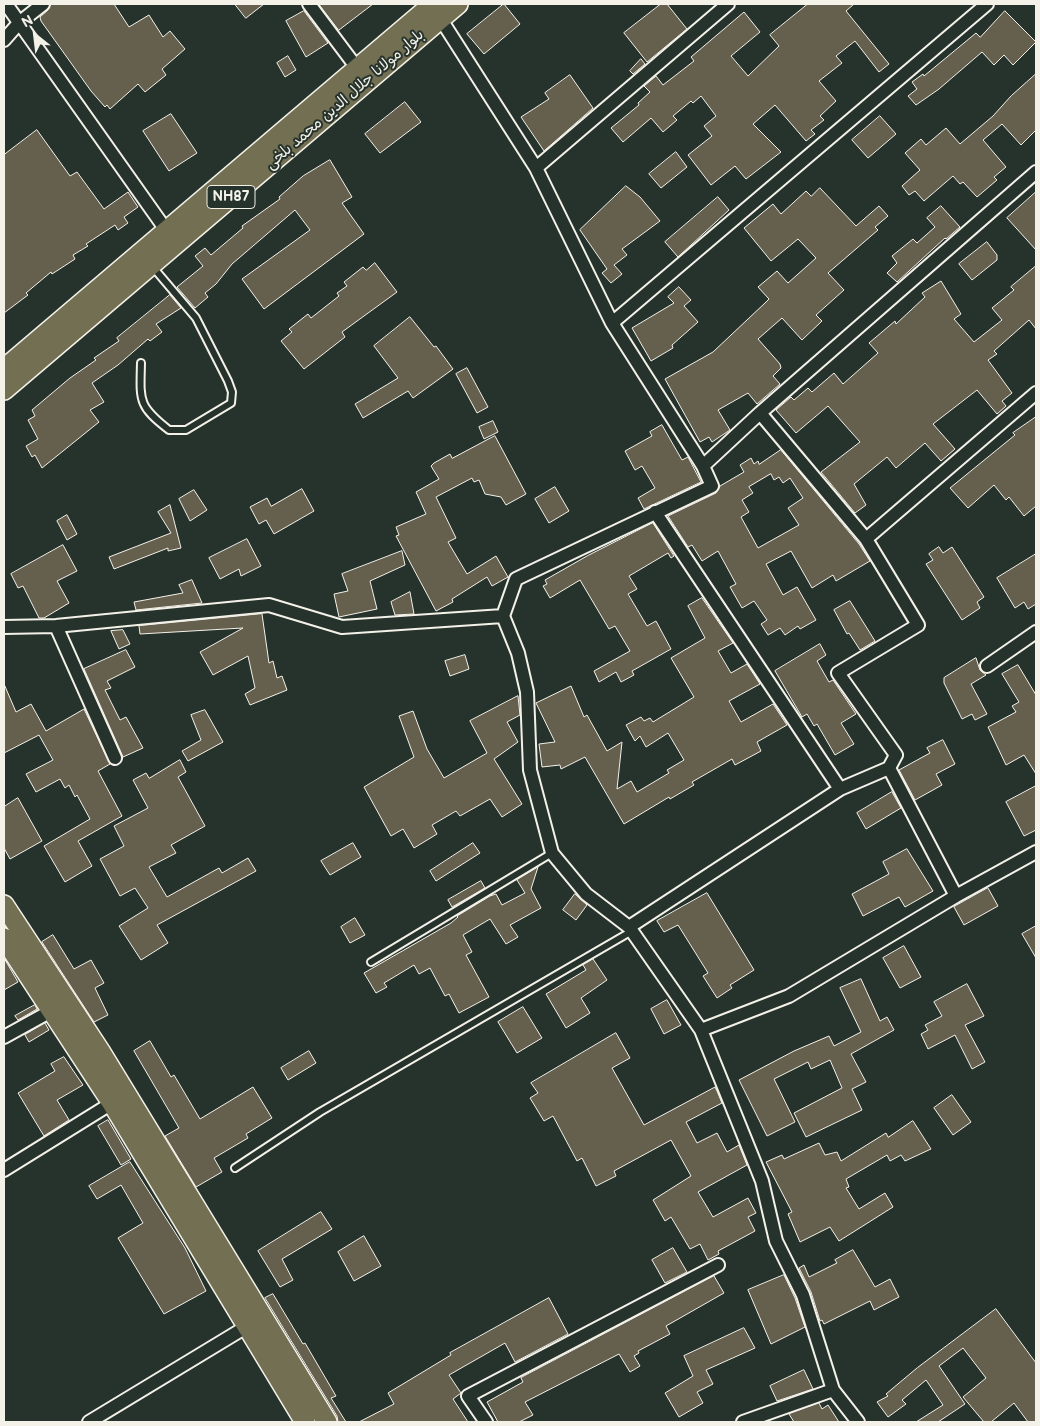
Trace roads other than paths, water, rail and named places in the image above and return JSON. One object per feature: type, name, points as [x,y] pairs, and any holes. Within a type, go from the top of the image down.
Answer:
[{"type":"main road","name":"بلوار مولانا جلال الدین محمد بلخی","points":[[4,390],[152,265],[171,238],[357,68],[436,11],[458,4]]},
{"type":"main road","name":"بلوار مولانا جلال الدین محمد بلخی","points":[[4,369],[171,238],[436,11]]},
{"type":"main road","points":[[4,905],[105,1060],[327,1422]]},
{"type":"main road","points":[[4,938],[112,1103],[305,1422]]},
{"type":"street","points":[[6,4],[171,238]]},
{"type":"street","points":[[4,40],[19,23],[43,4]]},
{"type":"street","points":[[309,4],[357,68]]},
{"type":"street","points":[[536,168],[728,4]]},
{"type":"street","points":[[612,323],[988,4]]},
{"type":"street","points":[[436,11],[536,168],[612,323],[703,466],[712,486],[516,579],[504,616],[518,652],[528,692],[530,770],[552,853],[586,894],[630,929],[701,1030],[762,1181],[776,1241],[803,1295],[834,1390],[858,1422]]},
{"type":"street","points":[[703,466],[760,413],[1032,177],[1036,191]]},
{"type":"street","points":[[866,539],[1036,393]]},
{"type":"street","points":[[630,929],[840,789],[889,768],[896,755],[838,672],[918,625],[866,539],[760,413]]},
{"type":"street","points":[[655,512],[840,789]]},
{"type":"street","points":[[4,628],[56,626],[269,605],[342,627],[504,616]]},
{"type":"street","points":[[56,626],[115,758]]},
{"type":"street","points":[[987,666],[1036,632]]},
{"type":"street","points":[[889,768],[956,896]]},
{"type":"street","points":[[701,1030],[789,996],[956,896],[1036,852]]},
{"type":"street","points":[[4,1037],[51,1011]]},
{"type":"street","points":[[4,1170],[112,1103]]},
{"type":"street","points":[[486,1422],[468,1396],[718,1265]]},
{"type":"street","points":[[89,1422],[246,1327]]},
{"type":"street","points":[[743,1422],[834,1390]]},
{"type":"lane","points":[[141,363],[140,396],[147,413],[169,430],[186,430],[231,403],[232,392],[228,381],[196,318],[152,265]]},
{"type":"lane","points":[[371,962],[552,853]]},
{"type":"lane","points":[[234,1168],[336,1103],[630,929]]}]
